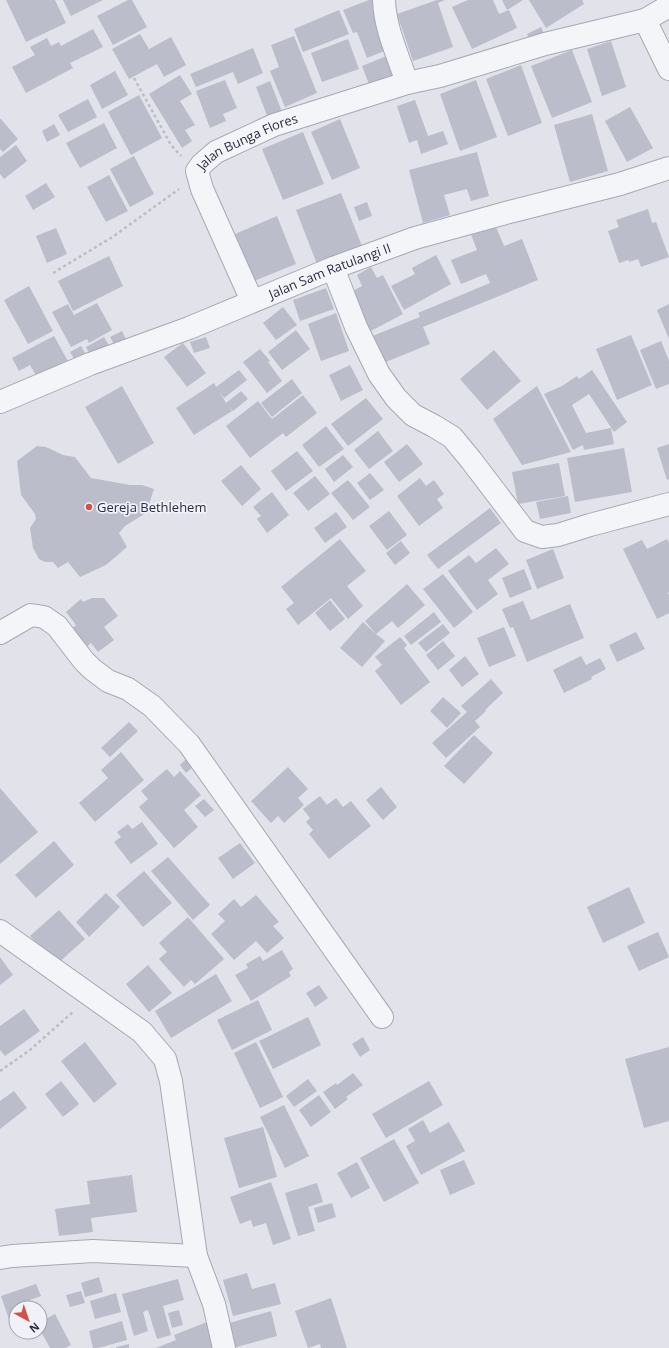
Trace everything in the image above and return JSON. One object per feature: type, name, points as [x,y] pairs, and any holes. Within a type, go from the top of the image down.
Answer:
[{"type":"street","points":[[384,0],[384,13],[388,30],[406,83]]},
{"type":"street","points":[[669,6],[646,20],[669,68]]},
{"type":"street","name":"Jalan Bunga Flores","points":[[197,171],[202,164],[216,152],[274,125],[406,83],[440,76],[545,44],[646,20]]},
{"type":"street","name":"Jalan Sam Ratulangi II","points":[[0,402],[90,364],[189,328],[333,268],[416,238],[509,212],[620,184],[669,168]]},
{"type":"street","points":[[197,171],[202,190],[252,301]]},
{"type":"street","points":[[333,268],[356,327],[379,374],[396,398],[413,415],[452,437],[525,531],[542,537],[558,535],[669,504]]},
{"type":"street","points":[[0,633],[31,615],[44,617],[57,626],[92,669],[108,681],[128,689],[152,706],[194,750],[382,1017]]},
{"type":"street","points":[[0,931],[142,1032],[165,1059],[171,1081],[196,1256],[214,1304],[224,1348]]},
{"type":"street","points":[[0,1258],[93,1251],[196,1256]]},
{"type":"path","points":[[134,78],[171,145],[197,171]]},
{"type":"path","name":"Jalan Bunga Flores","points":[[54,273],[114,236],[185,186],[197,171]]},
{"type":"path","points":[[0,1071],[30,1050],[91,996]]},
{"type":"building","points":[[6,0],[55,0],[66,23],[26,42]]},
{"type":"building","points":[[63,0],[103,0],[71,16]]},
{"type":"building","points":[[128,0],[132,0],[147,27],[113,45],[97,16]]},
{"type":"building","points":[[369,0],[373,0],[389,49],[367,58],[357,32],[353,33],[343,10]]},
{"type":"building","points":[[437,0],[445,0],[438,3],[453,47],[413,61],[397,14]]},
{"type":"building","points":[[468,0],[493,0],[499,14],[509,10],[517,28],[472,49],[452,7]]},
{"type":"building","points":[[502,0],[523,0],[507,10]]},
{"type":"building","points":[[529,0],[582,0],[584,4],[546,28]]},
{"type":"building","points":[[339,10],[349,34],[303,52],[294,29]]},
{"type":"building","points":[[541,27],[546,38],[532,44],[527,34]]},
{"type":"building","points":[[93,29],[103,47],[70,63],[73,68],[26,93],[12,67],[35,55],[30,47],[47,38],[51,46],[59,42],[61,46]]},
{"type":"building","points":[[140,34],[149,49],[171,37],[186,65],[164,77],[157,64],[129,79],[112,49]]},
{"type":"building","points":[[294,36],[317,93],[285,107],[270,71],[279,67],[271,45]]},
{"type":"building","points":[[348,39],[359,69],[322,82],[311,53]]},
{"type":"building","points":[[611,41],[626,87],[602,96],[587,49]]},
{"type":"building","points":[[253,48],[263,73],[238,84],[233,72],[196,87],[190,74]]},
{"type":"building","points":[[572,50],[592,102],[552,118],[531,66]]},
{"type":"building","points":[[394,53],[402,73],[370,87],[362,66]]},
{"type":"building","points":[[521,65],[542,123],[508,136],[486,79]]},
{"type":"building","points":[[115,71],[128,95],[102,109],[90,85]]},
{"type":"building","points":[[180,75],[192,94],[180,101],[195,125],[185,130],[192,141],[182,148],[149,94]]},
{"type":"building","points":[[225,80],[237,108],[223,114],[226,121],[210,128],[196,91]]},
{"type":"building","points":[[476,80],[497,137],[460,151],[440,94]]},
{"type":"building","points":[[270,81],[284,117],[270,123],[256,87]]},
{"type":"building","points":[[139,95],[162,138],[131,155],[108,112]]},
{"type":"building","points":[[88,99],[97,117],[68,132],[58,115]]},
{"type":"building","points":[[415,100],[428,136],[443,131],[448,144],[421,154],[417,140],[409,143],[397,106]]},
{"type":"building","points":[[630,107],[653,148],[627,162],[605,121]]},
{"type":"building","points":[[592,114],[608,171],[570,182],[554,125]]},
{"type":"building","points":[[0,119],[18,139],[3,152],[0,149]]},
{"type":"building","points":[[340,119],[360,168],[332,180],[311,132]]},
{"type":"building","points":[[104,123],[117,148],[80,168],[66,143]]},
{"type":"building","points":[[54,124],[60,135],[47,142],[42,131]]},
{"type":"building","points":[[303,132],[324,184],[283,200],[262,149]]},
{"type":"building","points":[[16,145],[27,161],[4,179],[0,174],[0,157]]},
{"type":"building","points":[[477,152],[489,196],[471,201],[467,189],[444,195],[450,215],[423,223],[409,170]]},
{"type":"building","points":[[134,156],[154,194],[130,207],[110,169]]},
{"type":"building","points":[[109,175],[128,211],[106,222],[87,187]]},
{"type":"building","points":[[46,183],[55,197],[33,210],[25,196]]},
{"type":"building","points":[[341,193],[362,246],[317,264],[296,210]]},
{"type":"building","points":[[367,202],[372,216],[359,221],[354,207]]},
{"type":"building","points":[[648,209],[652,223],[656,222],[669,257],[641,267],[638,259],[619,263],[608,231],[619,227],[616,220]]},
{"type":"building","points":[[277,216],[296,264],[254,281],[235,234]]},
{"type":"building","points":[[494,222],[504,246],[522,239],[538,280],[423,327],[430,344],[381,364],[370,337],[420,317],[418,313],[490,283],[486,274],[461,284],[451,260],[477,250],[470,232]]},
{"type":"building","points":[[56,228],[67,254],[47,263],[36,236]]},
{"type":"building","points":[[436,255],[451,284],[404,310],[391,286],[415,274],[412,268]]},
{"type":"building","points":[[109,256],[123,286],[73,311],[58,281]]},
{"type":"building","points":[[371,267],[377,278],[383,275],[403,314],[367,333],[347,294],[362,286],[357,275]]},
{"type":"building","points":[[29,286],[53,331],[28,344],[4,300]]},
{"type":"building","points":[[326,288],[334,309],[300,321],[293,300]]},
{"type":"building","points":[[97,303],[112,330],[89,343],[87,339],[71,347],[52,312],[68,304],[74,315]]},
{"type":"building","points":[[669,304],[669,339],[657,310]]},
{"type":"building","points":[[283,307],[297,325],[276,340],[263,323]]},
{"type":"building","points":[[336,313],[349,351],[321,361],[308,324]]},
{"type":"building","points":[[296,330],[310,349],[282,370],[268,352]]},
{"type":"building","points":[[122,331],[128,343],[117,350],[110,337]]},
{"type":"building","points":[[631,335],[652,385],[617,400],[596,349]]},
{"type":"building","points":[[54,336],[69,363],[38,379],[30,365],[19,371],[12,358]]},
{"type":"building","points":[[104,337],[111,349],[92,359],[86,347]]},
{"type":"building","points":[[206,337],[210,348],[194,353],[190,342]]},
{"type":"building","points":[[661,341],[669,361],[669,384],[656,389],[640,350]]},
{"type":"building","points":[[183,343],[206,373],[187,387],[164,357]]},
{"type":"building","points":[[81,346],[88,358],[77,364],[70,352]]},
{"type":"building","points":[[260,349],[270,361],[268,362],[282,381],[267,393],[243,362]]},
{"type":"building","points":[[494,350],[521,381],[487,410],[460,379]]},
{"type":"building","points":[[350,365],[363,390],[341,401],[329,375]]},
{"type":"building","points":[[239,370],[247,380],[224,398],[219,391],[226,403],[241,391],[248,399],[233,411],[228,406],[232,411],[194,435],[176,408],[214,383],[216,387]]},
{"type":"building","points":[[592,370],[627,422],[614,432],[589,394],[572,405],[586,433],[611,428],[614,444],[584,450],[583,445],[573,450],[544,394],[562,386],[577,376],[579,379]]},
{"type":"building","points":[[292,379],[302,393],[272,417],[261,403]]},
{"type":"building","points":[[122,386],[154,443],[118,464],[85,407]]},
{"type":"building","points":[[537,386],[571,452],[522,465],[493,419]]},
{"type":"building","points":[[303,395],[317,413],[286,437],[283,433],[250,458],[226,426],[258,401],[272,419]]},
{"type":"building","points":[[366,398],[383,419],[348,446],[331,424]]},
{"type":"building","points":[[326,426],[344,449],[319,467],[302,445]]},
{"type":"building","points":[[378,431],[393,451],[369,469],[354,450]]},
{"type":"building","points":[[407,444],[423,464],[399,482],[384,462]]},
{"type":"building","points":[[669,444],[669,479],[667,480],[657,448]]},
{"type":"building","name":"Gereja Bethlehem","points":[[37,446],[46,447],[63,455],[75,457],[91,478],[130,485],[142,485],[154,489],[146,513],[125,526],[119,533],[127,547],[106,565],[80,577],[68,562],[58,568],[53,562],[45,562],[39,559],[33,548],[30,528],[36,519],[35,514],[21,495],[17,461]]},
{"type":"building","points":[[624,448],[632,492],[575,502],[567,458]]},
{"type":"building","points":[[297,451],[313,471],[286,491],[271,471]]},
{"type":"building","points":[[343,455],[353,467],[334,482],[325,469]]},
{"type":"building","points":[[559,463],[565,496],[518,504],[512,472]]},
{"type":"building","points":[[241,465],[261,489],[242,506],[221,481]]},
{"type":"building","points":[[370,473],[384,490],[370,500],[357,483]]},
{"type":"building","points":[[315,476],[330,494],[308,511],[293,493]]},
{"type":"building","points":[[420,478],[426,486],[434,480],[444,494],[437,499],[443,508],[419,526],[397,496]]},
{"type":"building","points":[[348,480],[370,507],[353,520],[331,493]]},
{"type":"building","points":[[272,492],[289,515],[267,533],[257,519],[261,516],[253,507]]},
{"type":"building","points":[[568,496],[571,513],[540,519],[536,502]]},
{"type":"building","points":[[490,508],[501,523],[438,569],[427,555]]},
{"type":"building","points":[[389,511],[407,535],[387,550],[369,526]]},
{"type":"building","points":[[336,512],[347,527],[325,543],[314,528]]},
{"type":"building","points":[[340,539],[366,571],[347,586],[363,606],[348,619],[331,598],[298,625],[286,609],[294,603],[281,587]]},
{"type":"building","points":[[667,539],[669,543],[669,613],[657,619],[623,549],[642,540],[647,549]]},
{"type":"building","points":[[401,541],[410,553],[395,565],[386,553]]},
{"type":"building","points":[[496,548],[509,564],[488,580],[498,594],[477,610],[448,571],[469,555],[476,563]]},
{"type":"building","points":[[553,549],[564,578],[537,589],[526,560]]},
{"type":"building","points":[[524,569],[532,589],[510,598],[502,578]]},
{"type":"building","points":[[443,574],[473,612],[454,628],[423,589]]},
{"type":"building","points":[[407,584],[425,605],[398,628],[392,621],[376,634],[365,621]]},
{"type":"building","points":[[92,598],[104,598],[118,616],[104,627],[114,640],[98,652],[91,643],[83,650],[68,632],[76,625],[66,612],[81,599],[83,602]]},
{"type":"building","points":[[330,600],[345,619],[330,631],[315,613]]},
{"type":"building","points":[[523,601],[531,620],[570,604],[584,638],[527,662],[513,627],[510,628],[502,609]]},
{"type":"building","points":[[434,612],[441,622],[411,645],[404,636]]},
{"type":"building","points":[[363,622],[385,641],[362,667],[340,648]]},
{"type":"building","points":[[443,624],[450,633],[426,652],[418,643]]},
{"type":"building","points":[[504,627],[516,656],[489,667],[477,638]]},
{"type":"building","points":[[636,632],[645,649],[617,662],[609,645]]},
{"type":"building","points":[[400,637],[407,645],[404,648],[430,682],[401,705],[375,671],[382,665],[375,657]]},
{"type":"building","points":[[443,641],[455,656],[438,670],[426,655]]},
{"type":"building","points":[[465,656],[479,674],[462,687],[449,670]]},
{"type":"building","points":[[581,656],[586,665],[600,658],[606,669],[591,677],[592,679],[564,693],[553,670]]},
{"type":"building","points":[[491,679],[503,693],[475,721],[480,727],[446,758],[432,743],[467,712],[461,706]]},
{"type":"building","points":[[443,697],[461,713],[447,728],[430,711]]},
{"type":"building","points":[[129,722],[138,731],[110,757],[101,748]]},
{"type":"building","points":[[474,735],[493,753],[464,784],[444,766]]},
{"type":"building","points":[[121,752],[144,780],[95,822],[79,803],[108,778],[101,770]]},
{"type":"building","points":[[187,758],[194,766],[186,773],[180,765]]},
{"type":"building","points":[[288,767],[308,789],[298,798],[304,805],[284,823],[278,816],[271,823],[251,801]]},
{"type":"building","points":[[167,769],[174,777],[180,771],[201,795],[184,810],[198,827],[174,848],[139,807],[148,799],[141,791]]},
{"type":"building","points":[[381,787],[397,807],[383,820],[366,800]]},
{"type":"building","points":[[0,788],[38,832],[0,864]]},
{"type":"building","points":[[320,796],[327,805],[336,798],[343,807],[351,801],[371,826],[329,859],[309,834],[313,830],[306,822],[310,818],[303,809]]},
{"type":"building","points":[[204,799],[214,810],[205,817],[195,806]]},
{"type":"building","points":[[142,822],[158,844],[131,864],[114,842],[121,837],[117,832],[128,824],[132,829]]},
{"type":"building","points":[[54,841],[74,865],[36,898],[15,875]]},
{"type":"building","points":[[240,843],[255,863],[233,879],[218,858]]},
{"type":"building","points":[[168,857],[210,905],[193,920],[151,871]]},
{"type":"building","points":[[144,871],[172,903],[143,927],[116,895]]},
{"type":"building","points":[[629,887],[645,923],[603,943],[587,907]]},
{"type":"building","points":[[106,893],[120,907],[89,937],[76,922]]},
{"type":"building","points":[[256,895],[279,922],[273,926],[284,938],[267,953],[256,941],[234,960],[211,934],[225,921],[218,914],[234,899],[241,907]]},
{"type":"building","points":[[59,910],[85,939],[56,965],[30,936]]},
{"type":"building","points":[[188,917],[224,959],[195,984],[191,980],[184,987],[159,959],[167,952],[159,943]]},
{"type":"building","points":[[658,932],[669,957],[639,971],[627,946]]},
{"type":"building","points":[[282,950],[293,969],[289,972],[291,976],[251,1001],[235,975],[248,968],[246,964],[260,956],[263,961]]},
{"type":"building","points":[[0,957],[13,975],[0,985]]},
{"type":"building","points":[[148,965],[172,993],[149,1012],[126,984]]},
{"type":"building","points":[[216,974],[232,1001],[171,1038],[155,1011]]},
{"type":"building","points":[[319,985],[328,998],[315,1007],[306,993]]},
{"type":"building","points":[[258,1000],[272,1030],[232,1050],[217,1020]]},
{"type":"building","points":[[24,1009],[40,1031],[5,1056],[0,1050],[0,1026]]},
{"type":"building","points":[[308,1017],[321,1045],[273,1069],[259,1041]]},
{"type":"building","points":[[363,1037],[370,1050],[360,1057],[352,1044]]},
{"type":"building","points":[[85,1042],[117,1084],[94,1103],[61,1061]]},
{"type":"building","points":[[256,1042],[283,1097],[260,1108],[234,1053]]},
{"type":"building","points":[[669,1047],[669,1121],[644,1128],[625,1059]]},
{"type":"building","points":[[353,1073],[363,1085],[346,1097],[348,1099],[335,1109],[323,1092],[336,1083],[337,1085]]},
{"type":"building","points":[[308,1079],[317,1091],[294,1107],[286,1096]]},
{"type":"building","points":[[61,1081],[79,1104],[63,1117],[45,1094]]},
{"type":"building","points":[[429,1081],[443,1105],[386,1138],[372,1114]]},
{"type":"building","points":[[14,1091],[27,1108],[0,1129],[0,1101]]},
{"type":"building","points":[[319,1095],[331,1112],[311,1127],[299,1110]]},
{"type":"building","points":[[284,1105],[309,1156],[285,1168],[260,1117]]},
{"type":"building","points":[[423,1120],[430,1133],[449,1122],[465,1151],[421,1175],[406,1146],[415,1141],[408,1129]]},
{"type":"building","points":[[263,1127],[277,1177],[239,1188],[224,1138]]},
{"type":"building","points":[[394,1139],[419,1183],[384,1202],[360,1158]]},
{"type":"building","points":[[464,1160],[475,1184],[450,1195],[440,1170]]},
{"type":"building","points":[[357,1162],[370,1188],[351,1198],[337,1173]]},
{"type":"building","points":[[132,1175],[137,1212],[91,1218],[93,1232],[59,1236],[55,1209],[90,1204],[87,1181]]},
{"type":"building","points":[[271,1182],[291,1239],[273,1245],[266,1223],[253,1227],[251,1220],[240,1224],[230,1197]]},
{"type":"building","points":[[317,1183],[323,1202],[308,1207],[315,1231],[298,1236],[285,1193]]},
{"type":"building","points":[[332,1203],[336,1217],[318,1223],[314,1208]]},
{"type":"building","points":[[247,1273],[252,1289],[275,1283],[281,1304],[233,1316],[223,1280]]},
{"type":"building","points":[[99,1277],[103,1292],[85,1297],[81,1283]]},
{"type":"building","points":[[178,1279],[184,1300],[163,1306],[171,1335],[157,1339],[148,1310],[143,1312],[148,1331],[134,1336],[122,1294]]},
{"type":"building","points":[[36,1284],[41,1296],[30,1300],[8,1300],[8,1316],[1,1296]]},
{"type":"building","points":[[81,1291],[85,1303],[70,1307],[66,1295]]},
{"type":"building","points":[[116,1293],[121,1312],[95,1319],[90,1301]]},
{"type":"building","points":[[331,1298],[347,1348],[321,1348],[320,1344],[308,1348],[295,1311]]},
{"type":"building","points":[[179,1310],[183,1325],[172,1328],[168,1313]]},
{"type":"building","points":[[271,1311],[277,1336],[233,1348],[226,1324]]},
{"type":"building","points":[[55,1314],[71,1345],[65,1348],[50,1348],[46,1340],[48,1340],[48,1318]]},
{"type":"building","points":[[122,1321],[127,1340],[93,1348],[89,1331]]},
{"type":"building","points":[[207,1322],[217,1348],[156,1348],[176,1340],[174,1335]]},
{"type":"building","points":[[129,1344],[129,1348],[116,1348],[116,1347]]},
{"type":"place","name":"Gereja Bethlehem","points":[[89,507]]}]
